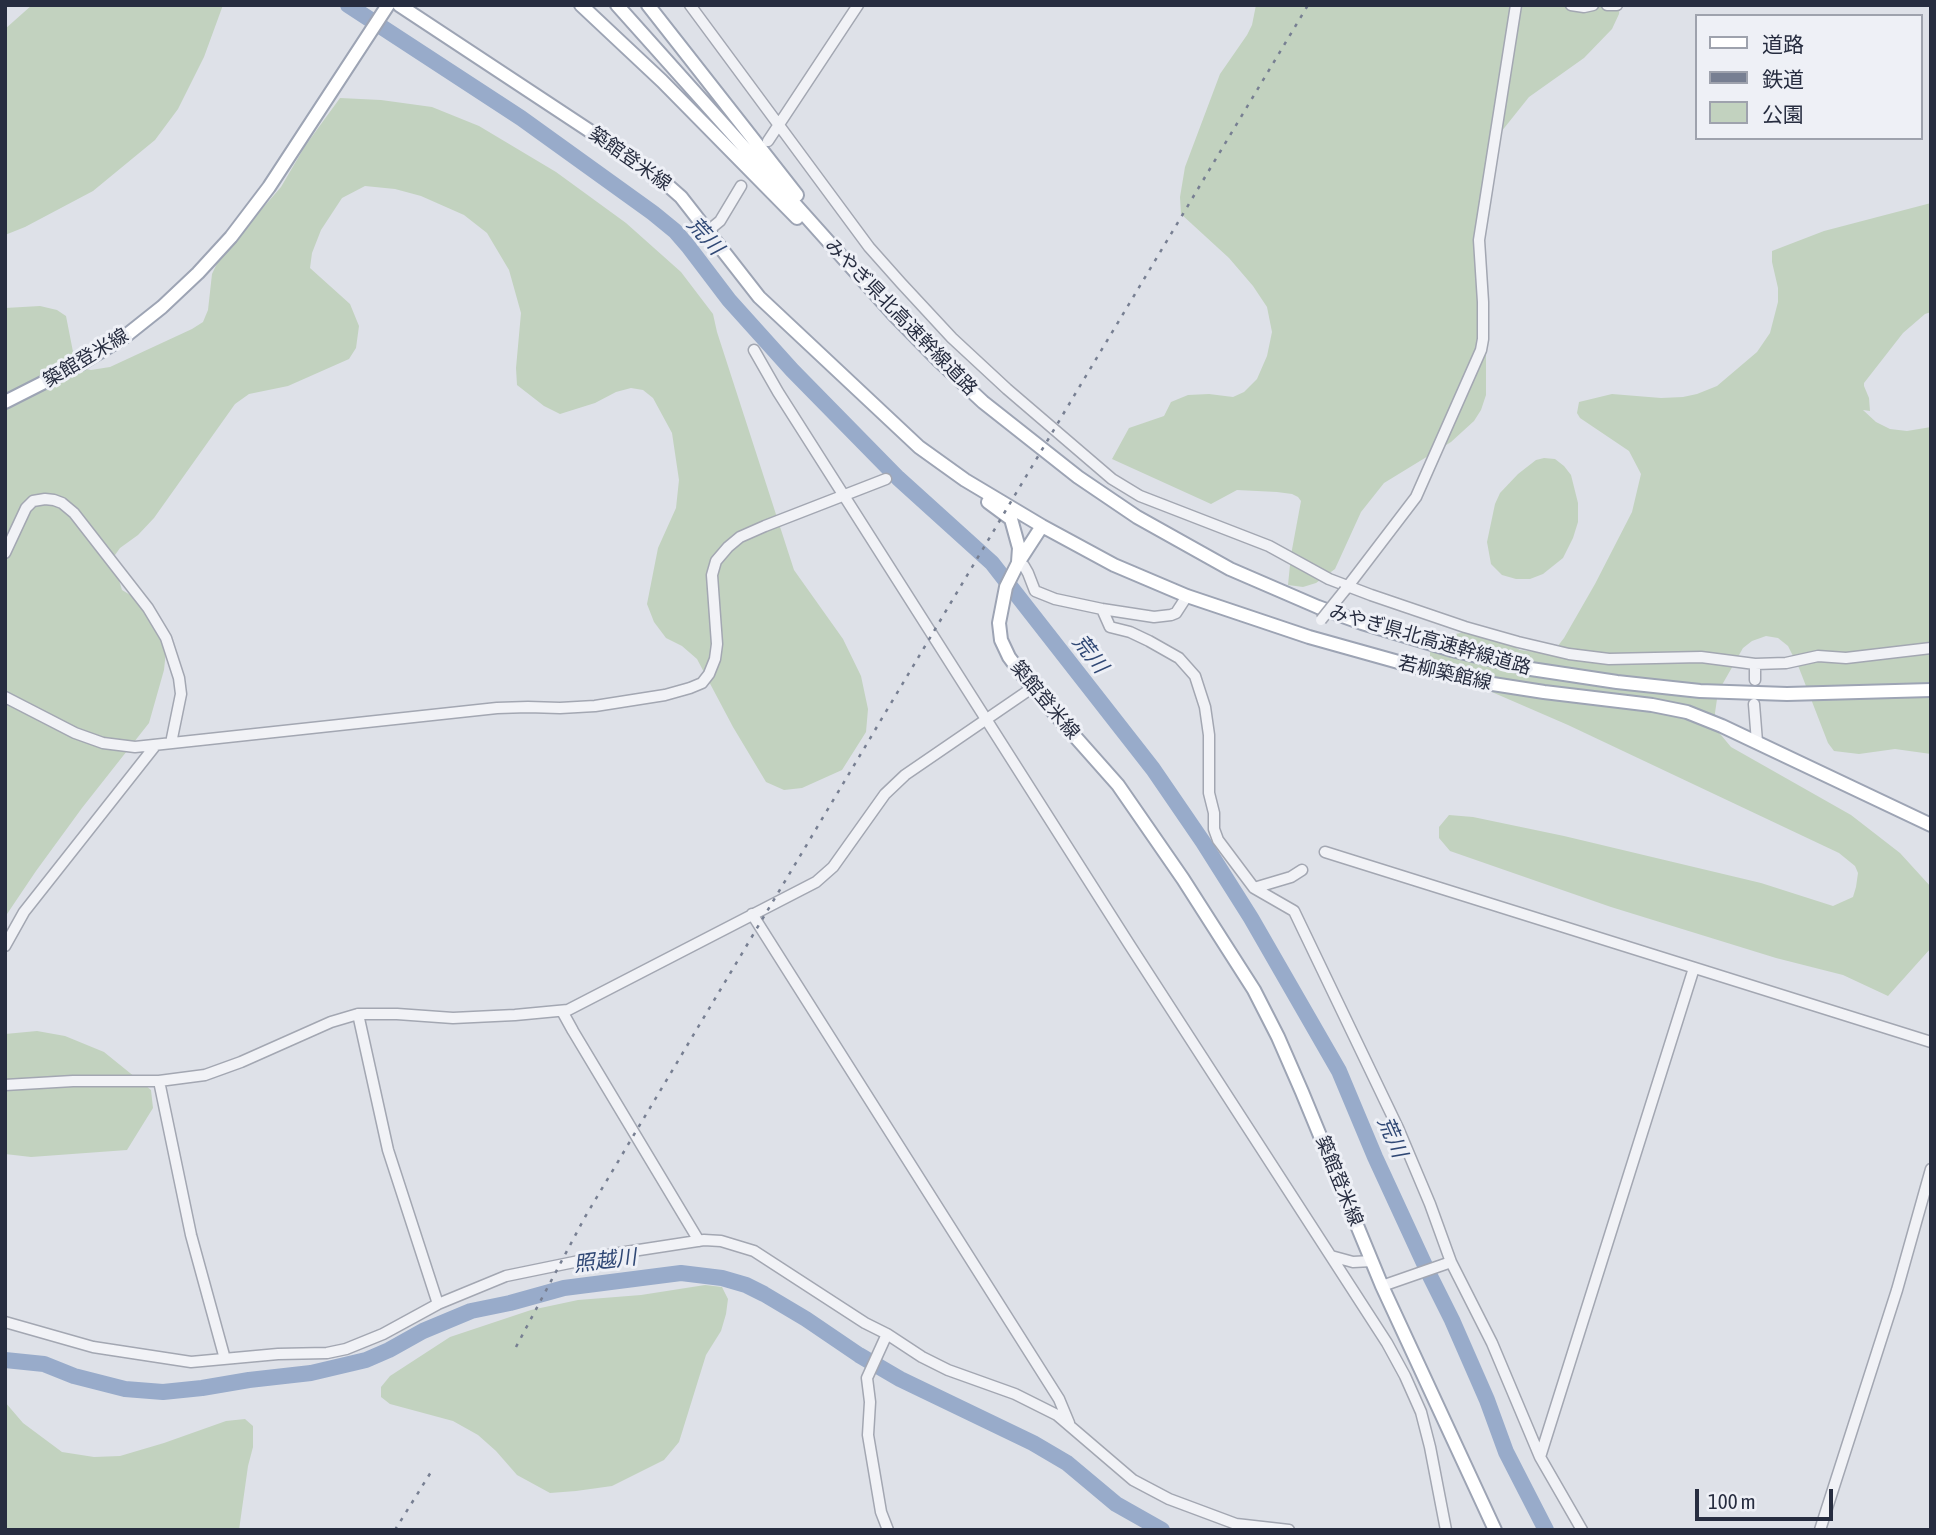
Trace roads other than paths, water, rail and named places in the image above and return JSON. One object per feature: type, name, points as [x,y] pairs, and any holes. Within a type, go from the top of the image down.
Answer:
[{"type":"main road","name":"築館登米線","points":[[399,5],[655,174],[681,197],[709,230],[759,297],[919,447],[965,480],[1042,526],[1006,587],[999,623],[1001,640],[1009,657],[1032,688],[1118,785],[1183,879],[1254,990],[1278,1037],[1382,1286],[1493,1528]]},
{"type":"main road","points":[[581,5],[662,81],[894,314]]},
{"type":"main road","name":"みやぎ県北高速幹線道路","points":[[617,5],[894,314],[983,402],[1107,497],[1137,517],[1230,569],[1340,615],[1441,647],[1531,670],[1700,691],[1787,694],[1931,690]]},
{"type":"main road","points":[[648,5],[894,314]]},
{"type":"main road","name":"築館登米線","points":[[5,402],[82,363],[123,338],[162,307],[198,272],[231,237],[269,187],[386,8]]},
{"type":"main road","points":[[965,480],[984,499],[1011,519],[1018,548],[1016,566]]},
{"type":"main road","name":"若柳築館線","points":[[1042,526],[1114,565],[1187,596],[1309,637],[1480,682],[1687,712],[1931,825]]},
{"type":"street","points":[[690,5],[869,247],[952,338],[1112,479],[1140,496],[1269,547],[1346,588],[1465,627],[1569,654],[1609,659],[1701,657],[1755,664],[1786,663],[1818,656],[1864,657],[1931,648]]},
{"type":"street","points":[[768,141],[858,5]]},
{"type":"street","points":[[1309,637],[1416,497],[1481,350],[1483,302],[1479,240],[1516,5]]},
{"type":"street","points":[[1571,5],[1593,5]]},
{"type":"street","points":[[1606,5],[1617,5]]},
{"type":"street","points":[[709,230],[720,221],[741,186]]},
{"type":"street","points":[[754,350],[778,392],[1129,944],[1387,1343],[1421,1412],[1446,1530]]},
{"type":"street","points":[[5,697],[88,739],[120,746],[155,746],[497,708],[595,706],[665,695],[702,683],[715,660],[717,644],[712,575],[716,561],[728,547],[740,537],[765,526],[886,479]]},
{"type":"street","points":[[5,553],[26,508],[33,501],[54,500],[74,513],[148,608],[166,638],[179,678],[181,694],[171,743]]},
{"type":"street","points":[[1016,566],[1024,566],[1035,591],[1055,599],[1102,609],[1154,617],[1171,615],[1177,613],[1187,596]]},
{"type":"street","points":[[1102,609],[1110,627],[1149,640],[1179,658],[1195,676],[1205,707],[1209,736],[1209,793],[1218,840],[1254,888],[1294,911],[1398,1128],[1430,1204],[1447,1263],[1492,1343],[1540,1457],[1582,1530]]},
{"type":"street","points":[[1755,664],[1755,680]]},
{"type":"street","points":[[5,1085],[73,1081],[159,1081],[205,1075],[331,1022],[358,1014],[453,1018],[568,1010],[816,882],[833,867],[885,794],[905,775],[1032,688]]},
{"type":"street","points":[[1754,704],[1757,743]]},
{"type":"street","points":[[5,946],[24,912],[155,746]]},
{"type":"street","points":[[1325,852],[1931,1042]]},
{"type":"street","points":[[1254,888],[1291,877],[1302,870]]},
{"type":"street","points":[[752,914],[1059,1399],[1070,1427]]},
{"type":"street","points":[[1540,1457],[1694,968]]},
{"type":"street","points":[[562,1011],[699,1241]]},
{"type":"street","points":[[358,1014],[388,1150],[438,1304]]},
{"type":"street","points":[[159,1081],[191,1235],[225,1359]]},
{"type":"street","points":[[1820,1530],[1897,1290],[1931,1169]]},
{"type":"street","points":[[5,1322],[93,1347],[191,1362],[327,1353],[346,1349],[383,1334],[438,1304],[506,1276],[613,1254],[699,1241],[721,1241],[754,1251],[922,1357],[948,1370],[1037,1404],[1057,1415],[1133,1480],[1169,1499],[1236,1524],[1289,1530]]},
{"type":"street","points":[[1331,1256],[1353,1262],[1372,1261]]},
{"type":"street","points":[[1382,1286],[1447,1263]]},
{"type":"street","points":[[887,1334],[867,1378],[870,1402],[868,1435],[881,1512],[888,1530]]},
{"type":"waterway","name":"荒川","points":[[348,5],[521,118],[675,231],[729,300],[792,370],[898,478],[992,563],[1153,769],[1203,842],[1251,918],[1339,1071],[1375,1157],[1452,1320],[1487,1400],[1506,1452],[1546,1530]]},
{"type":"waterway","name":"照越川","points":[[5,1360],[44,1364],[74,1376],[125,1389],[163,1392],[202,1388],[311,1373],[366,1360],[423,1331],[471,1311],[564,1288],[681,1273],[722,1278],[764,1294],[900,1379],[1033,1443],[1067,1463],[1116,1504],[1162,1530]]},
{"type":"railway","points":[[516,1347],[585,1217],[1308,5]]},
{"type":"railway","points":[[395,1530],[431,1472]]}]
